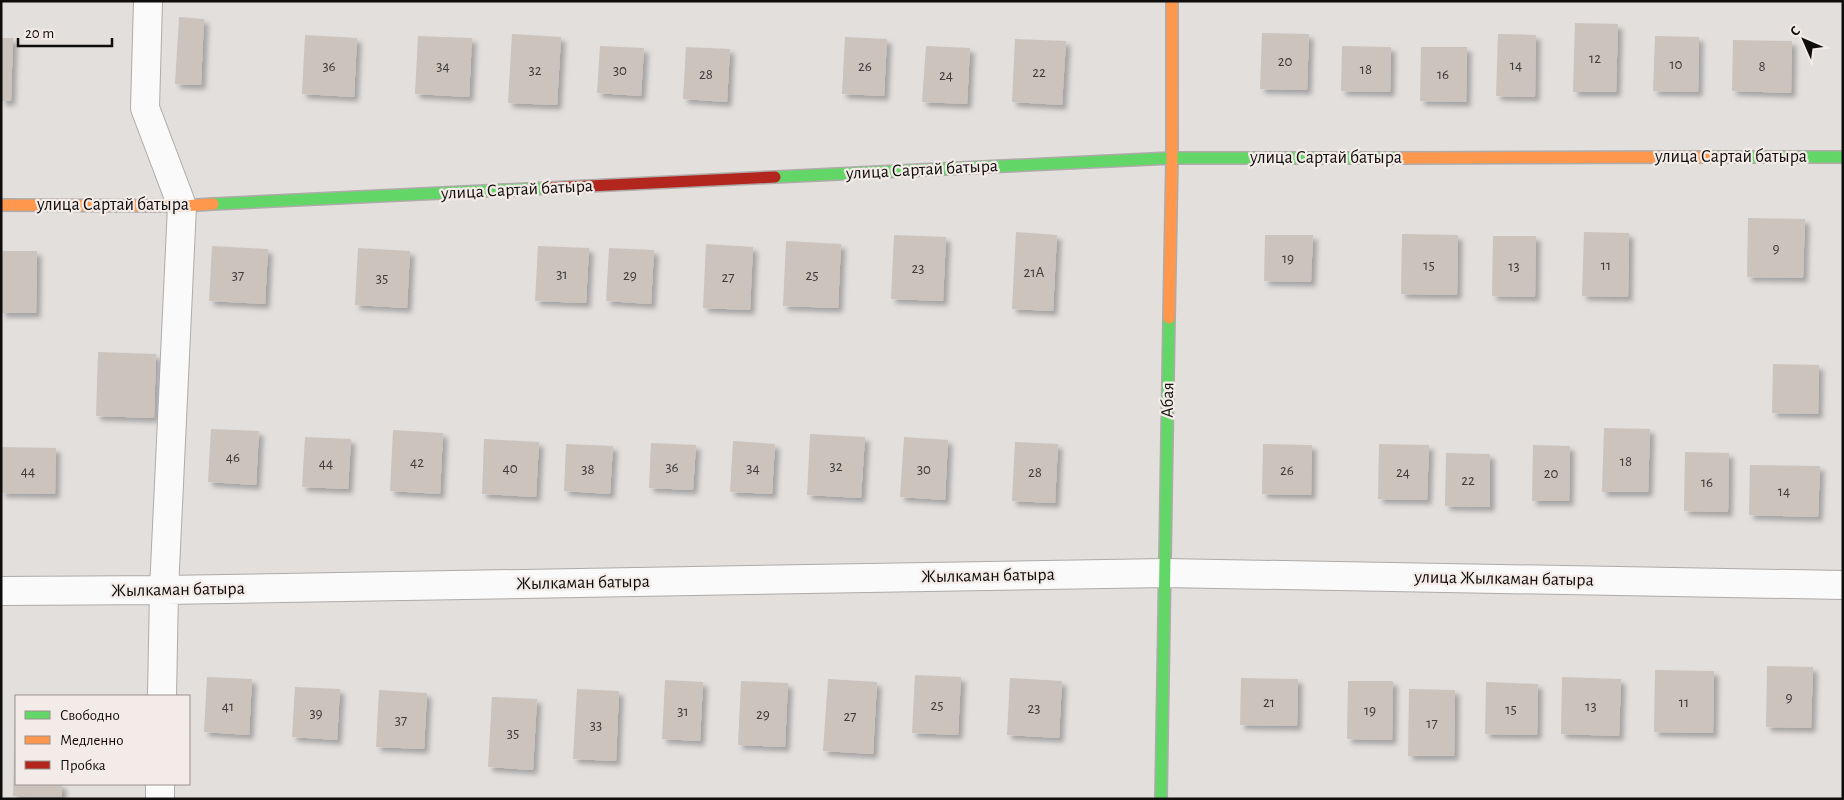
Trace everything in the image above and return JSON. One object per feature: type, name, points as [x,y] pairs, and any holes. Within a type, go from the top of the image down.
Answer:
[{"type":"street","points":[[148,1],[146,108],[182,206],[164,590],[162,695]]},
{"type":"street","name":"Абая","points":[[1161,799],[1172,158],[1172,1]]},
{"type":"street","name":"улица Сартай батыра","points":[[1,205],[182,206],[1172,158],[1843,157]]},
{"type":"street","name":"улица Жылкаман батыра","points":[[1165,573],[1843,585]]},
{"type":"street","name":"Жылкаман батыра","points":[[1,591],[164,590],[1165,573]]},
{"type":"street","points":[[160,785],[160,799]]},
{"type":"building","points":[[179,17],[204,19],[201,85],[175,84]]},
{"type":"building","points":[[1575,23],[1618,24],[1616,92],[1573,92]]},
{"type":"building","points":[[1262,33],[1309,34],[1307,90],[1260,89]]},
{"type":"building","points":[[512,34],[561,37],[557,105],[508,103]]},
{"type":"building","points":[[1498,34],[1536,35],[1535,97],[1496,96]]},
{"type":"building","points":[[305,35],[357,38],[354,97],[302,94]]},
{"type":"building","points":[[418,36],[472,38],[469,97],[415,94]]},
{"type":"building","points":[[1655,36],[1699,37],[1698,92],[1653,91]]},
{"type":"building","points":[[845,37],[887,39],[884,96],[842,94]]},
{"type":"building","points":[[1,38],[13,38],[11,101],[1,101]]},
{"type":"building","points":[[1015,39],[1066,41],[1062,105],[1012,102]]},
{"type":"building","points":[[1733,40],[1792,41],[1791,93],[1732,91]]},
{"type":"building","points":[[600,46],[644,48],[641,96],[597,93]]},
{"type":"building","points":[[926,46],[970,48],[967,104],[922,102]]},
{"type":"building","points":[[1342,46],[1391,47],[1390,92],[1341,91]]},
{"type":"building","points":[[686,47],[730,49],[727,102],[683,99]]},
{"type":"building","points":[[1421,47],[1467,47],[1466,102],[1420,101]]},
{"type":"building","points":[[1748,218],[1805,219],[1803,278],[1747,277]]},
{"type":"building","points":[[1016,232],[1057,235],[1053,311],[1012,309]]},
{"type":"building","points":[[1584,232],[1629,233],[1628,297],[1582,296]]},
{"type":"building","points":[[1402,234],[1458,235],[1457,295],[1401,294]]},
{"type":"building","points":[[894,235],[946,237],[943,301],[891,299]]},
{"type":"building","points":[[1265,235],[1313,235],[1311,282],[1264,281]]},
{"type":"building","points":[[1493,236],[1536,236],[1535,297],[1492,296]]},
{"type":"building","points":[[786,241],[841,244],[838,308],[783,306]]},
{"type":"building","points":[[706,244],[753,247],[750,310],[703,308]]},
{"type":"building","points":[[212,246],[268,249],[265,304],[209,301]]},
{"type":"building","points":[[538,246],[589,248],[586,303],[535,301]]},
{"type":"building","points":[[358,248],[410,251],[407,308],[355,305]]},
{"type":"building","points":[[609,248],[654,250],[651,304],[606,301]]},
{"type":"building","points":[[1,251],[37,251],[36,313],[1,313]]},
{"type":"building","points":[[98,352],[156,354],[154,418],[96,416]]},
{"type":"building","points":[[1773,364],[1819,365],[1818,414],[1772,413]]},
{"type":"building","points":[[1604,428],[1650,429],[1648,492],[1602,492]]},
{"type":"building","points":[[211,429],[259,431],[256,485],[208,482]]},
{"type":"building","points":[[393,430],[443,433],[440,494],[390,491]]},
{"type":"building","points":[[810,434],[865,437],[861,498],[807,495]]},
{"type":"building","points":[[305,437],[351,439],[348,489],[302,487]]},
{"type":"building","points":[[904,437],[948,440],[945,500],[900,497]]},
{"type":"building","points":[[484,439],[539,442],[536,497],[482,494]]},
{"type":"building","points":[[733,441],[775,444],[772,494],[730,492]]},
{"type":"building","points":[[1015,442],[1058,444],[1055,503],[1012,501]]},
{"type":"building","points":[[651,443],[696,445],[693,490],[649,488]]},
{"type":"building","points":[[566,444],[613,446],[610,494],[564,491]]},
{"type":"building","points":[[1263,444],[1312,445],[1311,495],[1262,494]]},
{"type":"building","points":[[1379,444],[1429,445],[1427,500],[1378,499]]},
{"type":"building","points":[[1533,445],[1570,446],[1569,501],[1532,501]]},
{"type":"building","points":[[1,447],[56,448],[55,494],[1,493]]},
{"type":"building","points":[[1685,452],[1729,453],[1728,512],[1684,511]]},
{"type":"building","points":[[1446,453],[1490,454],[1490,507],[1445,506]]},
{"type":"building","points":[[1750,465],[1820,466],[1818,517],[1749,515]]},
{"type":"building","points":[[1767,666],[1813,667],[1811,728],[1766,727]]},
{"type":"building","points":[[1655,670],[1714,671],[1713,733],[1654,732]]},
{"type":"building","points":[[915,675],[961,677],[958,735],[912,733]]},
{"type":"building","points":[[207,677],[252,679],[249,735],[204,732]]},
{"type":"building","points":[[1562,677],[1621,679],[1619,736],[1561,734]]},
{"type":"building","points":[[1010,678],[1062,681],[1059,738],[1007,735]]},
{"type":"building","points":[[1241,678],[1298,679],[1297,726],[1240,725]]},
{"type":"building","points":[[828,679],[877,682],[873,754],[823,751]]},
{"type":"building","points":[[665,680],[703,682],[700,741],[662,739]]},
{"type":"building","points":[[741,681],[788,683],[785,747],[738,745]]},
{"type":"building","points":[[1348,681],[1393,681],[1392,740],[1347,739]]},
{"type":"building","points":[[1486,682],[1538,684],[1537,735],[1485,734]]},
{"type":"building","points":[[295,687],[340,689],[337,740],[292,737]]},
{"type":"building","points":[[577,689],[619,691],[616,761],[573,759]]},
{"type":"building","points":[[1409,689],[1455,690],[1454,756],[1408,756]]},
{"type":"building","points":[[379,690],[427,693],[424,749],[376,747]]},
{"type":"building","points":[[492,697],[537,699],[533,770],[488,767]]},
{"type":"building","points":[[15,708],[15,785],[62,785],[62,797],[13,796]]},
{"type":"traffic: fast","points":[[1707,157],[1843,157]]},
{"type":"traffic: fast","points":[[775,177],[1172,158],[1400,158]]},
{"type":"traffic: fast","points":[[213,204],[548,188]]},
{"type":"traffic: fast","points":[[1161,799],[1169,318]]},
{"type":"traffic: slow","points":[[1169,318],[1172,1]]},
{"type":"traffic: slow","points":[[1400,158],[1707,157]]},
{"type":"traffic: slow","points":[[1,205],[182,206],[213,204]]},
{"type":"traffic: jam","points":[[548,188],[775,177]]}]
